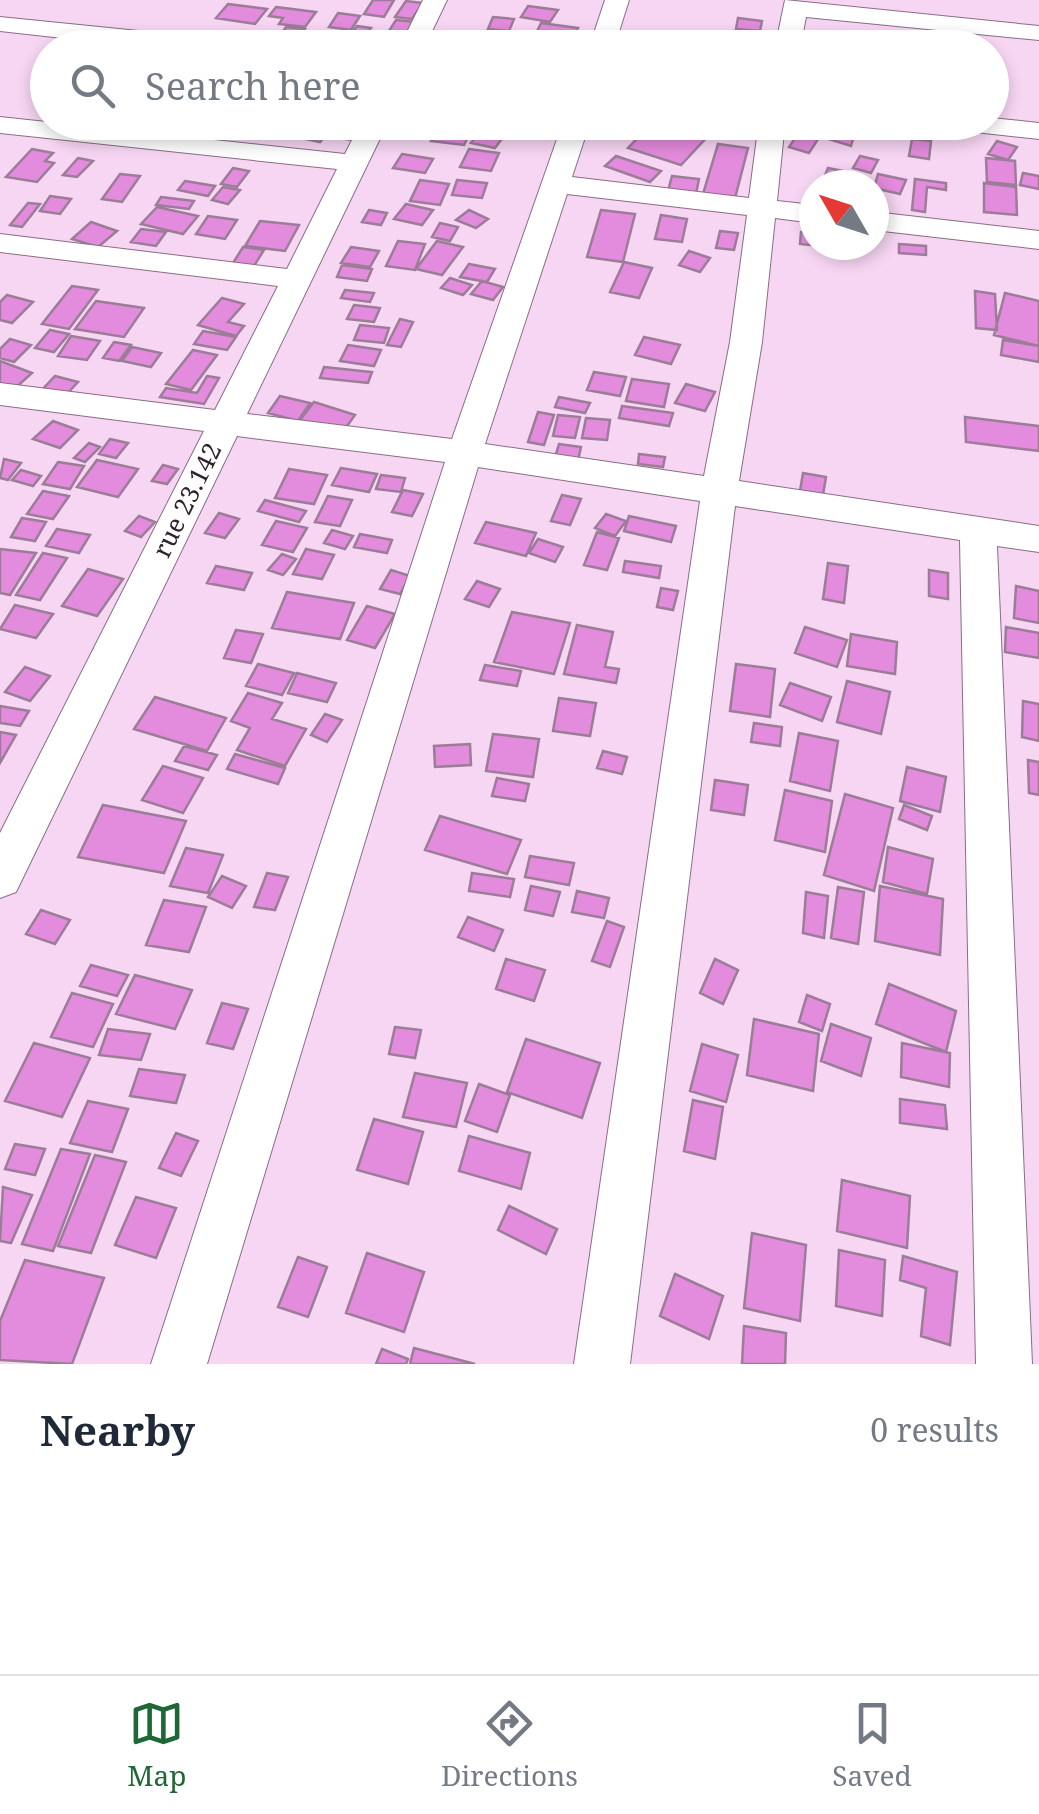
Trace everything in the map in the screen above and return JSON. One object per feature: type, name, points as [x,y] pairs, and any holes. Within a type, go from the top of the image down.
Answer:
[{"type":"street","points":[[420,30],[436,0]]},
{"type":"street","points":[[607,30],[616,0]]},
{"type":"street","points":[[964,0],[965,26]]},
{"type":"street","points":[[791,30],[796,4],[1007,30]]},
{"type":"street","points":[[0,24],[57,30]]},
{"type":"street","points":[[1009,30],[1039,33]]},
{"type":"street","points":[[0,125],[30,128]]},
{"type":"street","points":[[1009,128],[1039,131]]},
{"type":"street","points":[[140,140],[355,163]]},
{"type":"street","name":"rue 23.142","points":[[0,878],[366,140]]},
{"type":"street","points":[[179,1364],[465,452],[571,140]]},
{"type":"street","points":[[613,1362],[719,493],[746,342],[770,140]]},
{"type":"street","points":[[558,184],[799,212]]},
{"type":"street","points":[[889,223],[1039,240]]},
{"type":"street","points":[[0,243],[296,279]]},
{"type":"street","points":[[1,395],[465,452],[1039,540]]},
{"type":"street","points":[[978,531],[1004,1364]]},
{"type":"building","points":[[373,0],[394,0],[384,17],[364,14]]},
{"type":"building","points":[[406,1],[423,3],[412,19],[395,17]]},
{"type":"building","points":[[228,4],[267,9],[255,24],[216,18]]},
{"type":"building","points":[[528,6],[558,10],[550,22],[521,17]]},
{"type":"building","points":[[276,7],[316,12],[305,27],[279,24],[283,18],[269,16]]},
{"type":"building","points":[[338,13],[360,16],[351,30],[329,27]]},
{"type":"building","points":[[493,17],[514,19],[509,30],[488,29]]},
{"type":"building","points":[[738,18],[762,21],[760,30],[736,29]]},
{"type":"building","points":[[396,20],[416,22],[411,30],[390,30]]},
{"type":"building","points":[[541,23],[578,28],[577,30],[538,30]]},
{"type":"building","points":[[432,140],[466,140],[464,145]]},
{"type":"building","points":[[473,140],[501,140],[495,148],[471,143]]},
{"type":"building","points":[[636,140],[704,140],[681,165],[628,148]]},
{"type":"building","points":[[794,140],[817,140],[809,153],[789,147]]},
{"type":"building","points":[[832,140],[853,140],[851,146]]},
{"type":"building","points":[[912,140],[931,141],[929,159],[909,156]]},
{"type":"building","points":[[997,141],[1017,147],[1008,160],[988,154]]},
{"type":"building","points":[[718,144],[748,148],[735,198],[703,194]]},
{"type":"building","points":[[32,149],[53,153],[45,161],[54,163],[37,182],[6,177]]},
{"type":"building","points":[[469,149],[499,153],[491,171],[460,167]]},
{"type":"building","points":[[402,154],[433,159],[425,173],[393,168]]},
{"type":"building","points":[[616,156],[661,171],[650,182],[605,166]]},
{"type":"building","points":[[860,156],[878,160],[873,170],[853,168]]},
{"type":"building","points":[[78,158],[93,161],[77,177],[63,175]]},
{"type":"building","points":[[986,158],[1015,161],[1016,185],[987,182]]},
{"type":"building","points":[[233,168],[249,171],[237,187],[221,184]]},
{"type":"building","points":[[1023,173],[1039,176],[1039,189],[1020,185]]},
{"type":"building","points":[[120,174],[140,176],[122,202],[102,199]]},
{"type":"building","points":[[672,176],[699,179],[696,194],[668,191]]},
{"type":"building","points":[[889,176],[906,180],[900,194],[889,191]]},
{"type":"building","points":[[915,179],[946,183],[946,190],[927,187],[925,212],[912,210]]},
{"type":"building","points":[[420,180],[449,184],[440,205],[410,201]]},
{"type":"building","points":[[457,180],[487,183],[482,198],[452,195]]},
{"type":"building","points":[[185,181],[215,186],[208,196],[178,190]]},
{"type":"building","points":[[984,183],[1016,187],[1017,215],[984,212]]},
{"type":"building","points":[[223,187],[240,190],[228,204],[212,200]]},
{"type":"building","points":[[50,196],[71,199],[60,214],[40,211]]},
{"type":"building","points":[[161,197],[194,201],[189,209],[156,205]]},
{"type":"building","points":[[28,203],[40,204],[22,227],[10,225]]},
{"type":"building","points":[[406,204],[433,210],[422,225],[394,219]]},
{"type":"building","points":[[157,207],[198,216],[183,234],[141,224]]},
{"type":"building","points":[[369,210],[387,213],[381,225],[362,222]]},
{"type":"building","points":[[469,210],[488,219],[476,228],[456,220]]},
{"type":"building","points":[[601,210],[635,214],[623,262],[587,257]]},
{"type":"building","points":[[661,215],[687,219],[682,242],[655,239]]},
{"type":"building","points":[[208,216],[237,220],[225,239],[196,234]]},
{"type":"building","points":[[260,221],[299,225],[285,251],[245,246]]},
{"type":"building","points":[[91,222],[117,231],[98,247],[72,239]]},
{"type":"building","points":[[440,223],[458,227],[450,241],[432,237]]},
{"type":"building","points":[[141,229],[166,232],[156,246],[131,242]]},
{"type":"building","points":[[720,231],[738,233],[734,250],[716,248]]},
{"type":"building","points":[[398,241],[425,244],[415,270],[386,266]]},
{"type":"building","points":[[437,241],[463,247],[442,275],[416,269]]},
{"type":"building","points":[[899,244],[926,246],[926,255],[899,253]]},
{"type":"building","points":[[243,247],[264,250],[254,266],[233,263]]},
{"type":"building","points":[[351,247],[379,251],[370,267],[341,263]]},
{"type":"building","points":[[689,251],[710,258],[700,272],[679,265]]},
{"type":"building","points":[[624,262],[652,268],[639,298],[610,292]]},
{"type":"building","points":[[469,264],[495,269],[487,282],[460,277]]},
{"type":"building","points":[[342,265],[372,269],[367,281],[337,277]]},
{"type":"building","points":[[450,278],[472,285],[463,295],[441,288]]},
{"type":"building","points":[[482,281],[503,287],[493,300],[471,294]]},
{"type":"building","points":[[72,286],[98,290],[69,329],[42,324]]},
{"type":"building","points":[[345,290],[374,293],[370,302],[341,298]]},
{"type":"building","points":[[975,291],[995,294],[997,330],[976,328]]},
{"type":"building","points":[[1005,293],[1039,301],[1039,346],[994,335]]},
{"type":"building","points":[[7,295],[33,302],[12,323],[0,320],[0,302]]},
{"type":"building","points":[[222,298],[244,304],[228,322],[244,326],[236,336],[198,325]]},
{"type":"building","points":[[96,301],[144,308],[124,337],[75,329]]},
{"type":"building","points":[[354,305],[380,308],[374,322],[347,319]]},
{"type":"building","points":[[400,319],[413,322],[401,347],[387,345]]},
{"type":"building","points":[[360,325],[389,328],[384,343],[354,340]]},
{"type":"building","points":[[50,330],[69,334],[54,352],[35,348]]},
{"type":"building","points":[[203,331],[236,337],[227,350],[194,344]]},
{"type":"building","points":[[71,336],[100,341],[87,360],[58,356]]},
{"type":"building","points":[[644,337],[680,345],[671,364],[635,355]]},
{"type":"building","points":[[10,339],[31,345],[14,362],[0,358],[0,349]]},
{"type":"building","points":[[1003,340],[1039,346],[1039,362],[1001,355]]},
{"type":"building","points":[[114,342],[131,345],[119,361],[103,358]]},
{"type":"building","points":[[348,345],[381,350],[374,366],[340,361]]},
{"type":"building","points":[[132,347],[161,353],[151,367],[122,361]]},
{"type":"building","points":[[193,350],[217,355],[191,390],[166,384]]},
{"type":"building","points":[[0,361],[32,373],[13,390],[0,386]]},
{"type":"building","points":[[324,367],[372,372],[368,383],[320,378]]},
{"type":"building","points":[[594,372],[626,377],[620,396],[587,390]]},
{"type":"building","points":[[55,376],[78,382],[63,398],[40,392]]},
{"type":"building","points":[[207,376],[219,378],[204,404],[160,397],[166,388],[197,393]]},
{"type":"building","points":[[632,379],[669,384],[664,407],[626,401]]},
{"type":"building","points":[[686,384],[715,392],[705,411],[675,403]]},
{"type":"building","points":[[280,396],[310,403],[298,421],[268,413]]},
{"type":"building","points":[[559,397],[590,403],[585,413],[555,407]]},
{"type":"building","points":[[314,402],[355,415],[342,433],[300,420]]},
{"type":"building","points":[[622,406],[673,413],[669,426],[619,418]]},
{"type":"building","points":[[538,412],[554,415],[544,445],[528,442]]},
{"type":"building","points":[[558,415],[580,417],[575,438],[553,436]]},
{"type":"building","points":[[965,417],[1039,426],[1039,451],[966,442]]},
{"type":"building","points":[[586,418],[610,420],[607,440],[582,438]]},
{"type":"building","points":[[53,421],[78,430],[60,448],[33,439]]},
{"type":"building","points":[[110,439],[128,443],[116,458],[99,454]]},
{"type":"building","points":[[89,443],[100,447],[85,462],[74,458]]},
{"type":"building","points":[[559,444],[581,447],[577,465],[554,461]]},
{"type":"building","points":[[639,454],[665,457],[663,467],[638,464]]},
{"type":"building","points":[[4,459],[21,463],[8,480],[0,478]]},
{"type":"building","points":[[97,460],[138,469],[118,497],[77,487]]},
{"type":"building","points":[[58,462],[84,466],[70,489],[43,484]]},
{"type":"building","points":[[163,465],[178,469],[167,484],[152,481]]},
{"type":"building","points":[[341,468],[377,474],[369,492],[332,485]]},
{"type":"building","points":[[289,469],[327,475],[314,504],[275,498]]},
{"type":"building","points":[[21,470],[41,476],[33,486],[12,480]]},
{"type":"building","points":[[803,473],[826,477],[823,495],[800,491]]},
{"type":"building","points":[[381,475],[405,478],[401,492],[376,489]]},
{"type":"building","points":[[403,490],[423,494],[412,516],[392,512]]},
{"type":"building","points":[[43,491],[69,496],[53,519],[27,514]]},
{"type":"building","points":[[562,495],[581,499],[570,525],[551,521]]},
{"type":"building","points":[[328,496],[352,500],[340,526],[315,522]]},
{"type":"building","points":[[265,500],[306,511],[299,522],[258,511]]},
{"type":"building","points":[[219,513],[239,519],[225,538],[205,533]]},
{"type":"building","points":[[606,514],[626,521],[615,536],[595,528]]},
{"type":"building","points":[[139,516],[155,522],[141,537],[125,531]]},
{"type":"building","points":[[629,516],[676,526],[671,542],[624,531]]},
{"type":"building","points":[[22,518],[46,522],[35,541],[11,537]]},
{"type":"building","points":[[276,521],[307,528],[293,552],[262,545]]},
{"type":"building","points":[[486,522],[536,533],[526,556],[475,543]]},
{"type":"building","points":[[57,529],[90,535],[79,553],[46,546]]},
{"type":"building","points":[[332,530],[353,536],[345,549],[324,543]]},
{"type":"building","points":[[597,532],[619,538],[607,570],[584,565]]},
{"type":"building","points":[[360,534],[392,540],[387,553],[354,547]]},
{"type":"building","points":[[538,539],[563,547],[555,562],[529,553]]},
{"type":"building","points":[[0,549],[36,553],[10,595],[0,593]]},
{"type":"building","points":[[306,549],[334,555],[322,579],[293,574]]},
{"type":"building","points":[[43,553],[67,558],[40,600],[16,595]]},
{"type":"building","points":[[282,554],[296,559],[283,575],[268,570]]},
{"type":"building","points":[[625,561],[661,566],[659,578],[623,572]]},
{"type":"building","points":[[828,563],[848,566],[844,603],[823,599]]},
{"type":"building","points":[[216,566],[252,573],[244,590],[207,583]]},
{"type":"building","points":[[88,569],[123,579],[97,616],[62,606]]},
{"type":"building","points":[[391,570],[410,576],[400,594],[380,589]]},
{"type":"building","points":[[929,570],[948,573],[948,599],[929,596]]},
{"type":"building","points":[[477,581],[500,589],[489,607],[465,599]]},
{"type":"building","points":[[1016,586],[1039,591],[1039,623],[1014,618]]},
{"type":"building","points":[[661,588],[678,591],[673,610],[657,607]]},
{"type":"building","points":[[287,592],[354,603],[340,639],[272,628]]},
{"type":"building","points":[[15,605],[53,614],[36,638],[0,629]]},
{"type":"building","points":[[367,606],[395,614],[375,648],[347,640]]},
{"type":"building","points":[[512,612],[570,623],[554,674],[494,662]]},
{"type":"building","points":[[577,625],[613,632],[605,667],[619,669],[616,683],[564,674]]},
{"type":"building","points":[[805,627],[847,640],[837,667],[795,653]]},
{"type":"building","points":[[1006,627],[1039,633],[1039,658],[1005,652]]},
{"type":"building","points":[[236,630],[263,634],[251,663],[224,658]]},
{"type":"building","points":[[851,634],[897,642],[895,674],[847,666]]},
{"type":"building","points":[[258,664],[294,673],[282,695],[246,686]]},
{"type":"building","points":[[736,664],[775,669],[770,717],[730,711]]},
{"type":"building","points":[[485,665],[521,671],[517,686],[480,680]]},
{"type":"building","points":[[25,667],[50,676],[30,701],[5,692]]},
{"type":"building","points":[[297,673],[336,683],[327,702],[288,693]]},
{"type":"building","points":[[847,681],[890,692],[881,734],[837,722]]},
{"type":"building","points":[[790,683],[831,697],[822,721],[780,705]]},
{"type":"building","points":[[248,693],[282,703],[272,719],[306,729],[285,766],[237,750],[250,728],[231,721]]},
{"type":"building","points":[[155,697],[226,718],[207,751],[134,729]]},
{"type":"building","points":[[559,698],[596,703],[590,736],[553,731]]},
{"type":"building","points":[[1023,701],[1039,704],[1039,741],[1022,737]]},
{"type":"building","points":[[0,706],[29,711],[20,726],[0,723]]},
{"type":"building","points":[[325,714],[342,720],[327,742],[311,735]]},
{"type":"building","points":[[754,723],[782,727],[780,746],[751,742]]},
{"type":"building","points":[[0,732],[16,735],[0,763]]},
{"type":"building","points":[[799,733],[838,741],[830,791],[790,781]]},
{"type":"building","points":[[493,734],[539,739],[533,777],[486,771]]},
{"type":"building","points":[[470,744],[471,765],[435,767],[434,746]]},
{"type":"building","points":[[184,746],[217,755],[208,770],[175,761]]},
{"type":"building","points":[[603,751],[627,757],[622,774],[597,768]]},
{"type":"building","points":[[235,754],[285,768],[278,784],[227,769]]},
{"type":"building","points":[[1028,760],[1039,762],[1039,795],[1029,793]]},
{"type":"building","points":[[163,766],[203,778],[183,813],[142,800]]},
{"type":"building","points":[[907,767],[946,777],[940,812],[900,801]]},
{"type":"building","points":[[497,778],[529,784],[525,801],[492,796]]},
{"type":"building","points":[[715,780],[748,785],[744,815],[711,810]]},
{"type":"building","points":[[785,790],[832,801],[825,852],[775,840]]},
{"type":"building","points":[[845,794],[893,808],[874,891],[824,875]]},
{"type":"building","points":[[103,805],[186,821],[164,873],[78,857]]},
{"type":"building","points":[[904,805],[932,816],[927,830],[899,819]]},
{"type":"building","points":[[440,816],[521,840],[507,874],[425,850]]},
{"type":"building","points":[[888,847],[933,859],[927,894],[883,882]]},
{"type":"building","points":[[186,848],[223,855],[208,893],[170,886]]},
{"type":"building","points":[[530,856],[574,863],[569,885],[525,877]]},
{"type":"building","points":[[267,873],[288,877],[275,910],[254,907]]},
{"type":"building","points":[[472,873],[514,879],[510,897],[469,891]]},
{"type":"building","points":[[222,876],[246,886],[232,908],[208,897]]},
{"type":"building","points":[[531,886],[560,892],[553,916],[525,910]]},
{"type":"building","points":[[880,886],[943,899],[940,955],[875,941]]},
{"type":"building","points":[[838,887],[864,892],[858,944],[831,938]]},
{"type":"building","points":[[577,891],[609,898],[604,918],[572,912]]},
{"type":"building","points":[[806,892],[828,896],[824,938],[803,933]]},
{"type":"building","points":[[164,900],[206,907],[189,952],[146,945]]},
{"type":"building","points":[[41,910],[70,920],[55,944],[26,934]]},
{"type":"building","points":[[468,917],[503,930],[494,951],[458,937]]},
{"type":"building","points":[[607,921],[624,927],[610,967],[592,961]]},
{"type":"building","points":[[506,959],[545,970],[534,1001],[496,989]]},
{"type":"building","points":[[715,959],[738,970],[723,1004],[700,993]]},
{"type":"building","points":[[91,965],[128,975],[117,996],[80,986]]},
{"type":"building","points":[[135,975],[192,990],[175,1029],[116,1014]]},
{"type":"building","points":[[889,984],[956,1011],[946,1052],[876,1024]]},
{"type":"building","points":[[72,993],[113,1004],[93,1047],[51,1037]]},
{"type":"building","points":[[807,995],[830,1004],[822,1031],[799,1022]]},
{"type":"building","points":[[222,1003],[248,1009],[233,1049],[207,1043]]},
{"type":"building","points":[[754,1019],[819,1034],[813,1091],[747,1075]]},
{"type":"building","points":[[831,1024],[871,1038],[861,1076],[821,1061]]},
{"type":"building","points":[[395,1027],[421,1030],[415,1058],[389,1054]]},
{"type":"building","points":[[108,1029],[150,1034],[141,1060],[99,1055]]},
{"type":"building","points":[[526,1039],[600,1063],[582,1118],[507,1092]]},
{"type":"building","points":[[34,1043],[90,1058],[62,1117],[5,1101]]},
{"type":"building","points":[[902,1043],[950,1053],[949,1087],[901,1077]]},
{"type":"building","points":[[702,1044],[738,1055],[726,1102],[690,1091]]},
{"type":"building","points":[[139,1069],[185,1075],[176,1103],[130,1096]]},
{"type":"building","points":[[415,1073],[467,1083],[456,1127],[403,1117]]},
{"type":"building","points":[[479,1084],[510,1095],[497,1132],[465,1121]]},
{"type":"building","points":[[900,1099],[945,1105],[947,1129],[900,1123]]},
{"type":"building","points":[[693,1100],[723,1107],[715,1159],[684,1151]]},
{"type":"building","points":[[88,1101],[128,1109],[112,1152],[70,1143]]},
{"type":"building","points":[[374,1119],[423,1132],[408,1184],[357,1170]]},
{"type":"building","points":[[176,1133],[198,1141],[181,1176],[159,1168]]},
{"type":"building","points":[[469,1136],[530,1153],[521,1189],[459,1171]]},
{"type":"building","points":[[15,1144],[45,1149],[35,1175],[5,1169]]},
{"type":"building","points":[[61,1149],[90,1154],[53,1251],[22,1244]]},
{"type":"building","points":[[95,1155],[126,1162],[91,1253],[58,1246]]},
{"type":"building","points":[[842,1180],[910,1196],[907,1248],[837,1231]]},
{"type":"building","points":[[3,1187],[32,1195],[11,1243],[0,1241]]},
{"type":"building","points":[[136,1197],[176,1208],[156,1258],[115,1245]]},
{"type":"building","points":[[509,1206],[557,1229],[546,1254],[498,1230]]},
{"type":"building","points":[[752,1233],[806,1245],[800,1321],[744,1308]]},
{"type":"building","points":[[839,1250],[885,1260],[882,1316],[836,1306]]},
{"type":"building","points":[[367,1253],[424,1272],[404,1332],[346,1313]]},
{"type":"building","points":[[903,1256],[957,1272],[950,1345],[921,1336],[926,1288],[900,1280]]},
{"type":"building","points":[[298,1257],[327,1267],[308,1317],[278,1307]]},
{"type":"building","points":[[25,1260],[104,1278],[72,1364],[0,1360],[0,1321]]},
{"type":"building","points":[[675,1274],[723,1296],[709,1339],[660,1316]]},
{"type":"building","points":[[744,1326],[786,1333],[785,1364],[742,1364]]},
{"type":"building","points":[[414,1348],[475,1364],[410,1364]]},
{"type":"building","points":[[382,1349],[408,1359],[406,1364],[376,1364]]}]
